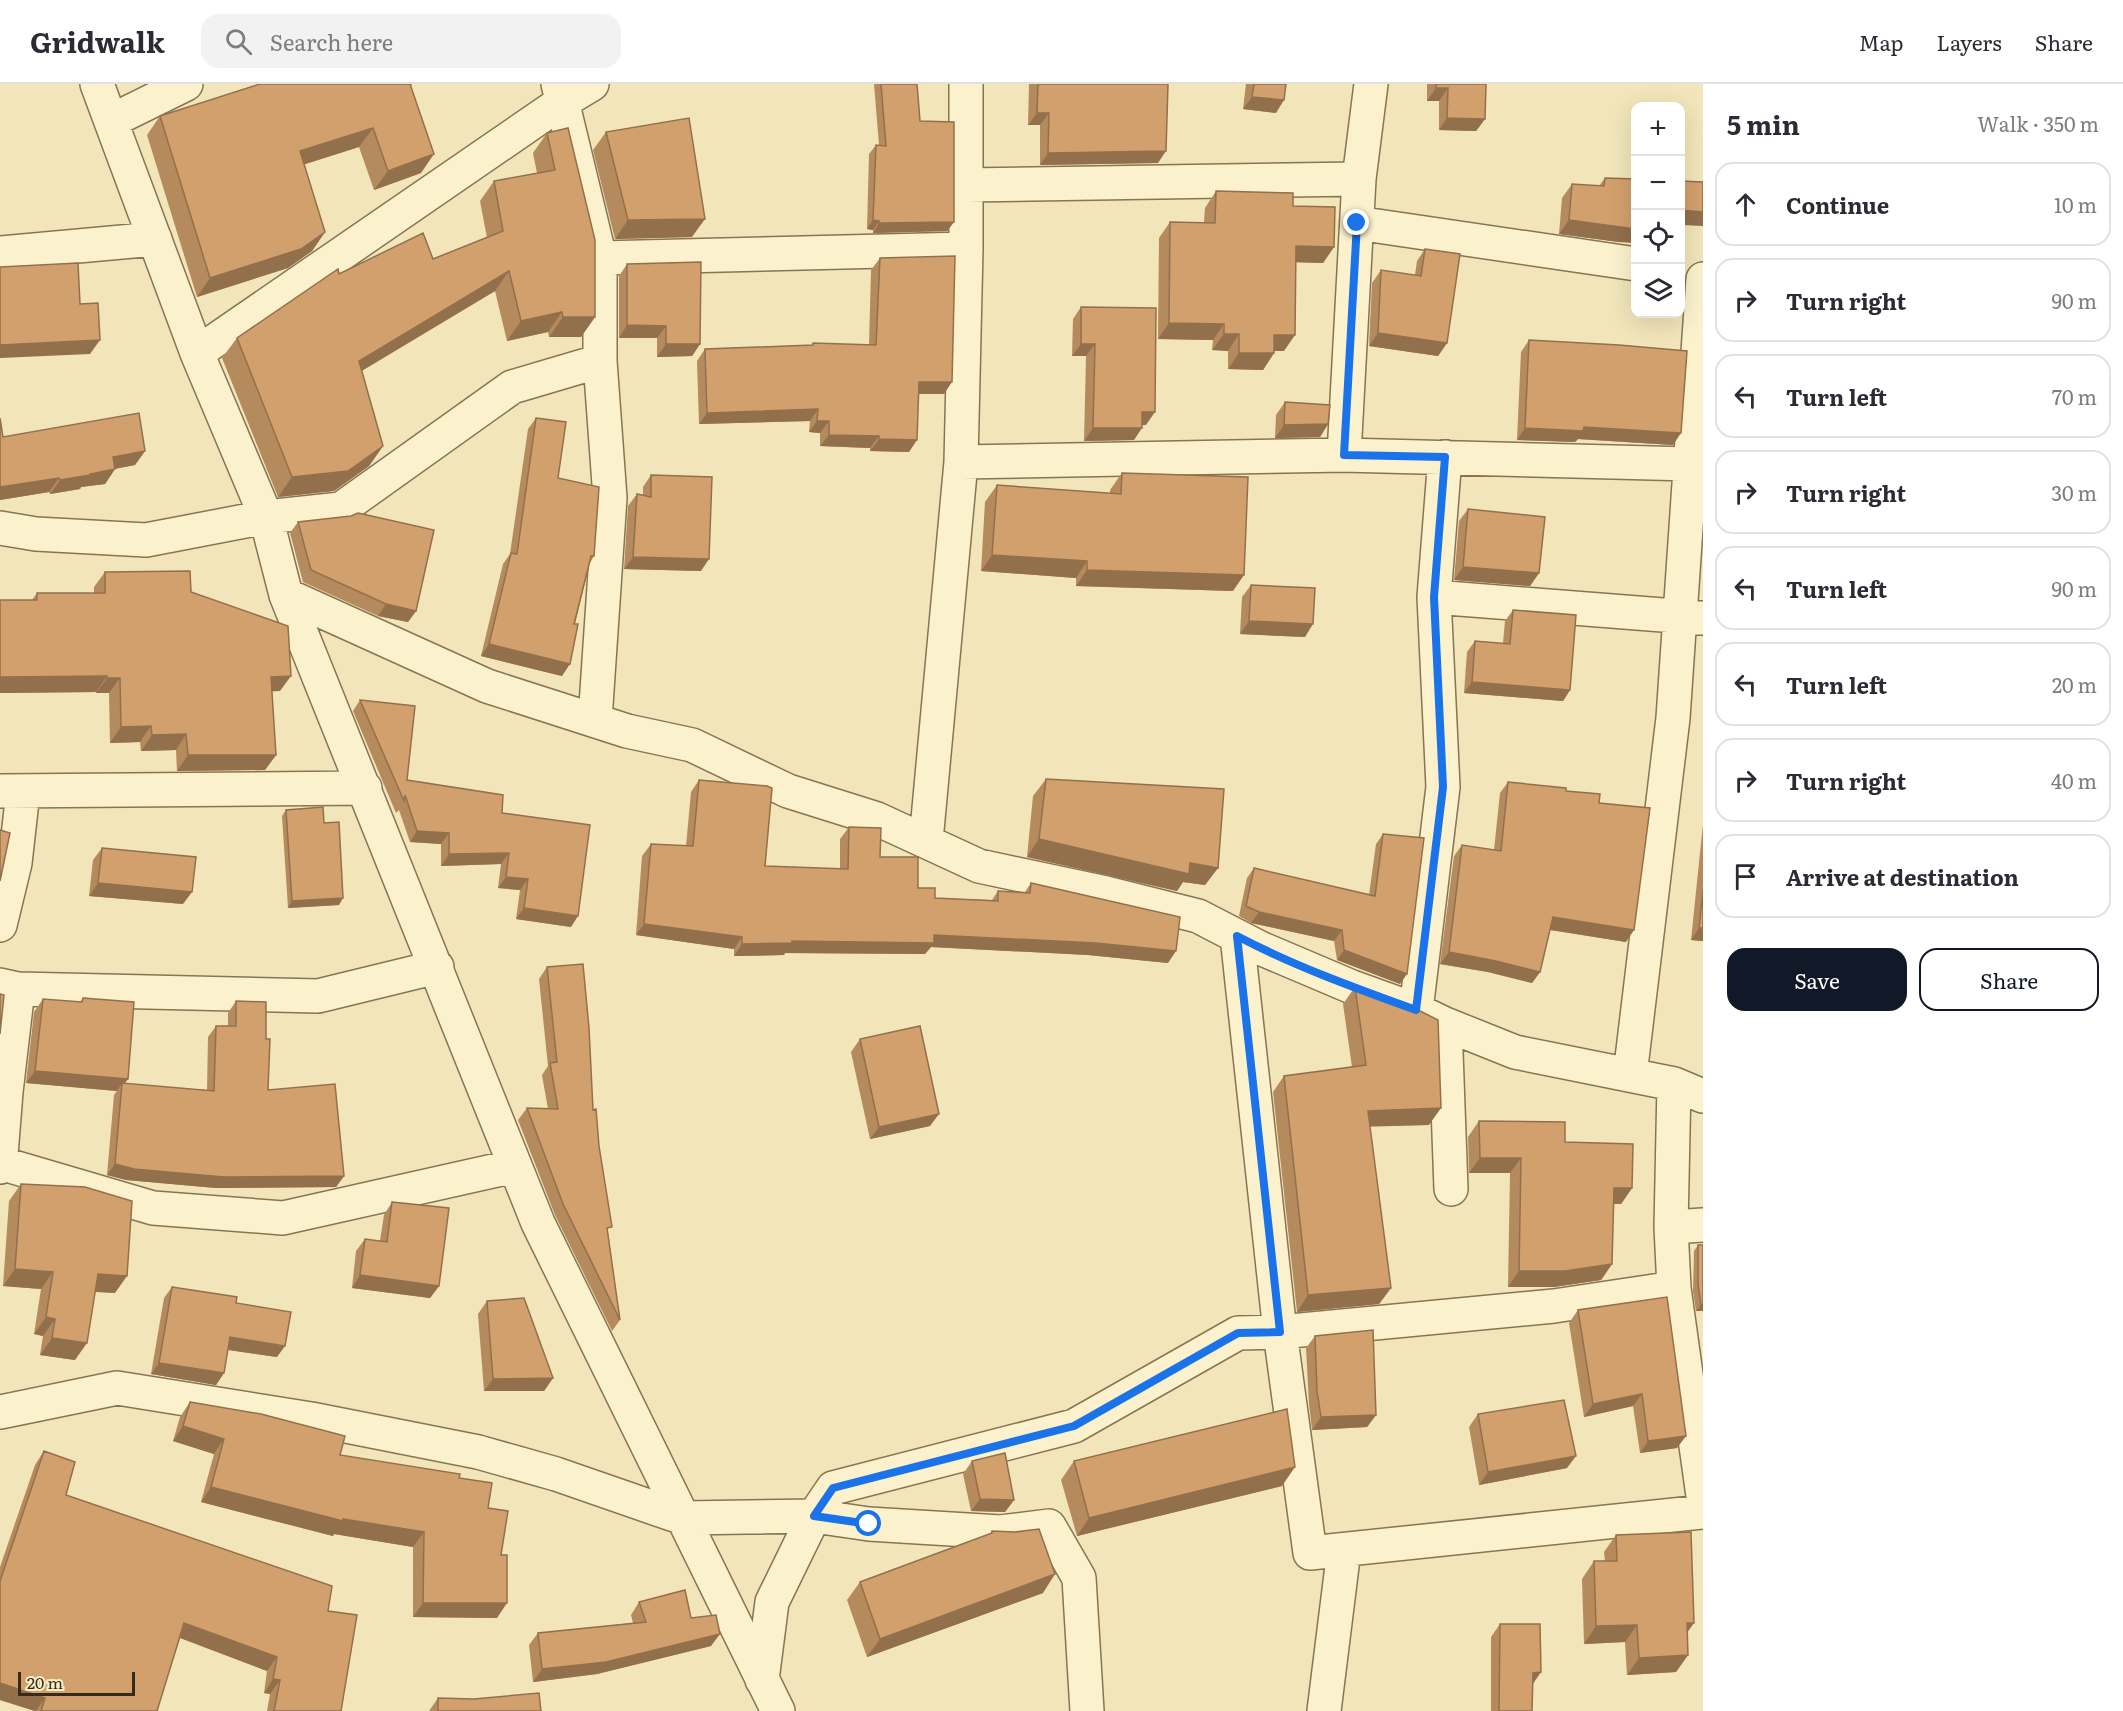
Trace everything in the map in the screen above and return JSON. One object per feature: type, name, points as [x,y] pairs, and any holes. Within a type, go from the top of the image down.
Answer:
[{"type":"street","points":[[97,84],[197,353],[266,517],[286,595],[538,1223],[778,1711]]},
{"type":"street","points":[[111,121],[186,84]]},
{"type":"street","points":[[197,353],[560,93],[592,84]]},
{"type":"street","points":[[926,841],[961,462],[966,249],[966,84]]},
{"type":"street","points":[[1344,455],[1359,179],[1371,84]]},
{"type":"street","points":[[560,93],[600,258],[600,361],[609,498],[595,720]]},
{"type":"street","points":[[966,185],[1359,179]]},
{"type":"street","points":[[1357,223],[1631,263]]},
{"type":"street","points":[[0,253],[155,239]]},
{"type":"street","points":[[600,258],[966,249]]},
{"type":"street","points":[[1685,272],[1703,274]]},
{"type":"street","points":[[1630,1075],[1673,718],[1691,618],[1691,464],[1703,279]]},
{"type":"street","points":[[0,528],[36,534],[146,540],[266,517],[341,508],[512,387],[600,361]]},
{"type":"street","points":[[961,462],[1344,455],[1691,464]]},
{"type":"street","points":[[1416,1010],[1443,787],[1434,597],[1445,457]]},
{"type":"street","points":[[286,595],[487,686],[627,731],[692,745],[788,791],[877,819],[979,866],[1198,916],[1260,948],[1515,1052],[1630,1075],[1688,1090],[1687,1226],[1674,1288],[1703,1496]]},
{"type":"street","points":[[1434,597],[1691,618]]},
{"type":"street","points":[[0,925],[15,862],[11,792],[365,788]]},
{"type":"street","points":[[1237,936],[1280,1332],[1310,1553],[1703,1512]]},
{"type":"street","points":[[436,967],[318,996],[9,987],[6,1092],[0,1165],[153,1208],[283,1218],[515,1166]]},
{"type":"street","points":[[1445,1024],[1451,1189]]},
{"type":"street","points":[[762,1680],[772,1602],[814,1516],[833,1488],[1074,1426],[1238,1333],[1280,1332],[1554,1306],[1674,1288]]},
{"type":"street","points":[[0,1412],[117,1388],[311,1419],[478,1452],[556,1474],[683,1518],[814,1516],[869,1524],[1000,1532],[1048,1526],[1079,1578],[1087,1711]]},
{"type":"street","points":[[1324,1711],[1344,1550]]},
{"type":"building","points":[[260,84],[410,84],[434,154],[388,171],[373,128],[300,151],[325,232],[301,249],[210,278],[160,116]]},
{"type":"building","points":[[881,84],[917,84],[920,121],[954,122],[954,222],[879,223],[873,220],[876,145],[886,146]]},
{"type":"building","points":[[1038,84],[1168,84],[1166,151],[1048,153],[1049,113],[1037,113]]},
{"type":"building","points":[[1254,84],[1286,84],[1284,100],[1252,97]]},
{"type":"building","points":[[1436,84],[1486,84],[1485,119],[1447,118],[1448,88],[1436,88]]},
{"type":"building","points":[[689,118],[705,219],[628,220],[606,132]]},
{"type":"building","points":[[568,128],[595,240],[595,317],[563,317],[562,312],[521,321],[509,271],[359,361],[383,446],[348,471],[292,477],[237,338],[338,269],[339,274],[423,233],[433,259],[503,231],[494,181],[555,170],[547,133]]},
{"type":"building","points":[[1605,178],[1631,179],[1631,228],[1569,220],[1572,184],[1604,186]]},
{"type":"building","points":[[1685,181],[1703,182],[1703,212],[1685,210]]},
{"type":"building","points":[[1216,191],[1293,193],[1293,206],[1335,207],[1334,247],[1296,246],[1295,335],[1274,335],[1274,353],[1239,353],[1239,334],[1224,334],[1224,324],[1169,323],[1170,222],[1215,223]]},
{"type":"building","points":[[1425,249],[1460,254],[1447,343],[1378,333],[1381,270],[1421,276]]},
{"type":"building","points":[[955,256],[952,382],[919,382],[917,440],[879,439],[879,436],[829,435],[829,421],[817,421],[818,409],[707,413],[705,349],[813,345],[813,343],[876,345],[880,258]]},
{"type":"building","points":[[701,262],[700,344],[666,344],[666,326],[627,325],[627,264]]},
{"type":"building","points":[[78,263],[80,304],[98,303],[100,340],[0,345],[0,267]]},
{"type":"building","points":[[1081,307],[1156,308],[1155,412],[1142,412],[1142,428],[1093,428],[1095,344],[1081,344]]},
{"type":"building","points":[[1529,340],[1687,351],[1681,433],[1584,427],[1583,431],[1525,428]]},
{"type":"building","points":[[1285,402],[1330,405],[1328,424],[1284,425]]},
{"type":"building","points":[[139,413],[145,451],[113,457],[115,469],[60,480],[59,478],[0,487],[0,418],[3,437]]},
{"type":"building","points":[[536,418],[566,422],[558,478],[599,487],[594,556],[591,556],[574,624],[578,624],[570,664],[489,644],[511,553],[517,554]]},
{"type":"building","points":[[1122,473],[1248,477],[1244,575],[1087,570],[1087,561],[992,555],[997,485],[1121,494]]},
{"type":"building","points":[[651,475],[712,477],[709,559],[633,557],[637,494],[651,497]]},
{"type":"building","points":[[1468,509],[1545,517],[1539,573],[1463,567]]},
{"type":"building","points":[[358,513],[434,530],[416,611],[386,604],[311,570],[298,522],[351,516]]},
{"type":"building","points":[[190,571],[191,592],[288,626],[291,676],[271,677],[276,755],[188,755],[186,734],[152,735],[151,726],[121,727],[120,678],[107,678],[107,676],[0,677],[0,600],[37,600],[37,593],[105,593],[105,572]]},
{"type":"building","points":[[1251,585],[1315,588],[1313,624],[1249,621]]},
{"type":"building","points":[[1513,610],[1576,615],[1570,690],[1472,682],[1475,641],[1510,644]]},
{"type":"building","points":[[360,700],[415,706],[407,780],[503,795],[502,813],[590,825],[578,916],[524,908],[528,879],[506,877],[509,853],[449,854],[449,833],[417,831],[405,795],[404,801]]},
{"type":"building","points":[[1046,779],[1224,789],[1218,868],[1190,863],[1189,874],[1039,839]]},
{"type":"building","points":[[699,780],[772,788],[765,866],[848,869],[849,827],[881,828],[880,857],[918,857],[918,888],[935,888],[935,898],[998,901],[998,891],[1030,893],[1031,883],[1180,917],[1176,951],[1096,943],[934,935],[934,943],[792,941],[792,943],[742,944],[742,937],[644,924],[651,844],[693,846]]},
{"type":"building","points":[[1508,782],[1600,794],[1599,803],[1650,808],[1634,930],[1553,917],[1540,972],[1449,952],[1462,845],[1501,851]]},
{"type":"building","points":[[323,807],[324,823],[339,822],[343,898],[292,901],[286,810]]},
{"type":"building","points":[[0,830],[10,833],[0,881]]},
{"type":"building","points":[[1383,834],[1424,838],[1407,974],[1344,950],[1342,930],[1259,912],[1246,906],[1254,868],[1375,896]]},
{"type":"building","points":[[102,848],[196,857],[192,892],[98,883]]},
{"type":"building","points":[[1703,891],[1703,928],[1699,928]]},
{"type":"building","points":[[583,964],[593,1110],[596,1109],[599,1146],[612,1227],[607,1228],[620,1320],[563,1204],[527,1108],[558,1109],[550,1063],[557,1062],[547,967]]},
{"type":"building","points":[[1355,987],[1438,1020],[1441,1108],[1368,1111],[1391,1288],[1308,1295],[1284,1076],[1366,1065]]},
{"type":"building","points":[[0,994],[4,995],[0,1034]]},
{"type":"building","points":[[83,998],[134,1002],[128,1079],[35,1071],[43,999],[82,1002]]},
{"type":"building","points":[[236,1001],[266,1002],[266,1039],[270,1039],[268,1090],[335,1084],[344,1176],[224,1177],[134,1169],[115,1164],[122,1083],[214,1091],[216,1026],[236,1026]]},
{"type":"building","points":[[920,1026],[939,1114],[879,1127],[860,1039]]},
{"type":"building","points":[[1479,1121],[1565,1122],[1565,1142],[1633,1144],[1632,1188],[1614,1188],[1612,1264],[1565,1271],[1519,1271],[1521,1158],[1480,1158]]},
{"type":"building","points":[[21,1184],[85,1187],[132,1201],[127,1276],[98,1274],[87,1343],[52,1338],[55,1319],[46,1317],[53,1272],[15,1269]]},
{"type":"building","points":[[392,1202],[449,1208],[439,1286],[360,1275],[365,1239],[387,1242]]},
{"type":"building","points":[[1698,1245],[1703,1245],[1703,1305],[1701,1305],[1698,1284]]},
{"type":"building","points":[[172,1287],[237,1297],[236,1303],[291,1312],[285,1346],[230,1337],[224,1373],[159,1363]]},
{"type":"building","points":[[1667,1297],[1686,1436],[1648,1441],[1642,1394],[1593,1404],[1578,1310]]},
{"type":"building","points":[[524,1298],[553,1378],[493,1379],[487,1301]]},
{"type":"building","points":[[1373,1330],[1376,1415],[1321,1417],[1317,1391],[1315,1336]]},
{"type":"building","points":[[1564,1400],[1576,1456],[1488,1472],[1478,1414]]},
{"type":"building","points":[[190,1402],[261,1414],[345,1436],[340,1455],[460,1474],[459,1478],[492,1483],[488,1508],[508,1511],[501,1555],[507,1555],[507,1603],[423,1603],[424,1532],[343,1519],[343,1521],[211,1487],[224,1439],[183,1426]]},
{"type":"building","points":[[1287,1409],[1295,1467],[1089,1518],[1074,1461]]},
{"type":"building","points":[[44,1451],[75,1462],[66,1495],[332,1586],[328,1611],[357,1615],[341,1711],[274,1711],[280,1680],[273,1679],[277,1657],[184,1623],[157,1711],[41,1711],[45,1698],[0,1683],[0,1581]]},
{"type":"building","points":[[1005,1453],[1014,1500],[980,1499],[972,1461]]},
{"type":"building","points":[[1039,1529],[1055,1574],[880,1639],[860,1582],[992,1533],[992,1531],[1015,1532]]},
{"type":"building","points":[[1691,1532],[1694,1623],[1687,1623],[1688,1655],[1639,1658],[1637,1625],[1596,1626],[1594,1561],[1617,1561],[1616,1535]]},
{"type":"building","points":[[685,1590],[691,1618],[716,1615],[720,1634],[606,1662],[542,1669],[538,1633],[646,1622],[639,1602]]},
{"type":"building","points":[[1500,1624],[1540,1624],[1541,1672],[1533,1673],[1532,1711],[1499,1711]]},
{"type":"building","points":[[539,1693],[541,1711],[438,1711],[438,1698],[474,1699]]},
{"type":"route","points":[[869,1524],[814,1516],[833,1488],[1074,1426],[1238,1333],[1280,1332],[1237,936],[1352,987],[1416,1010],[1443,787],[1434,597],[1445,457],[1344,455],[1357,223]]}]
